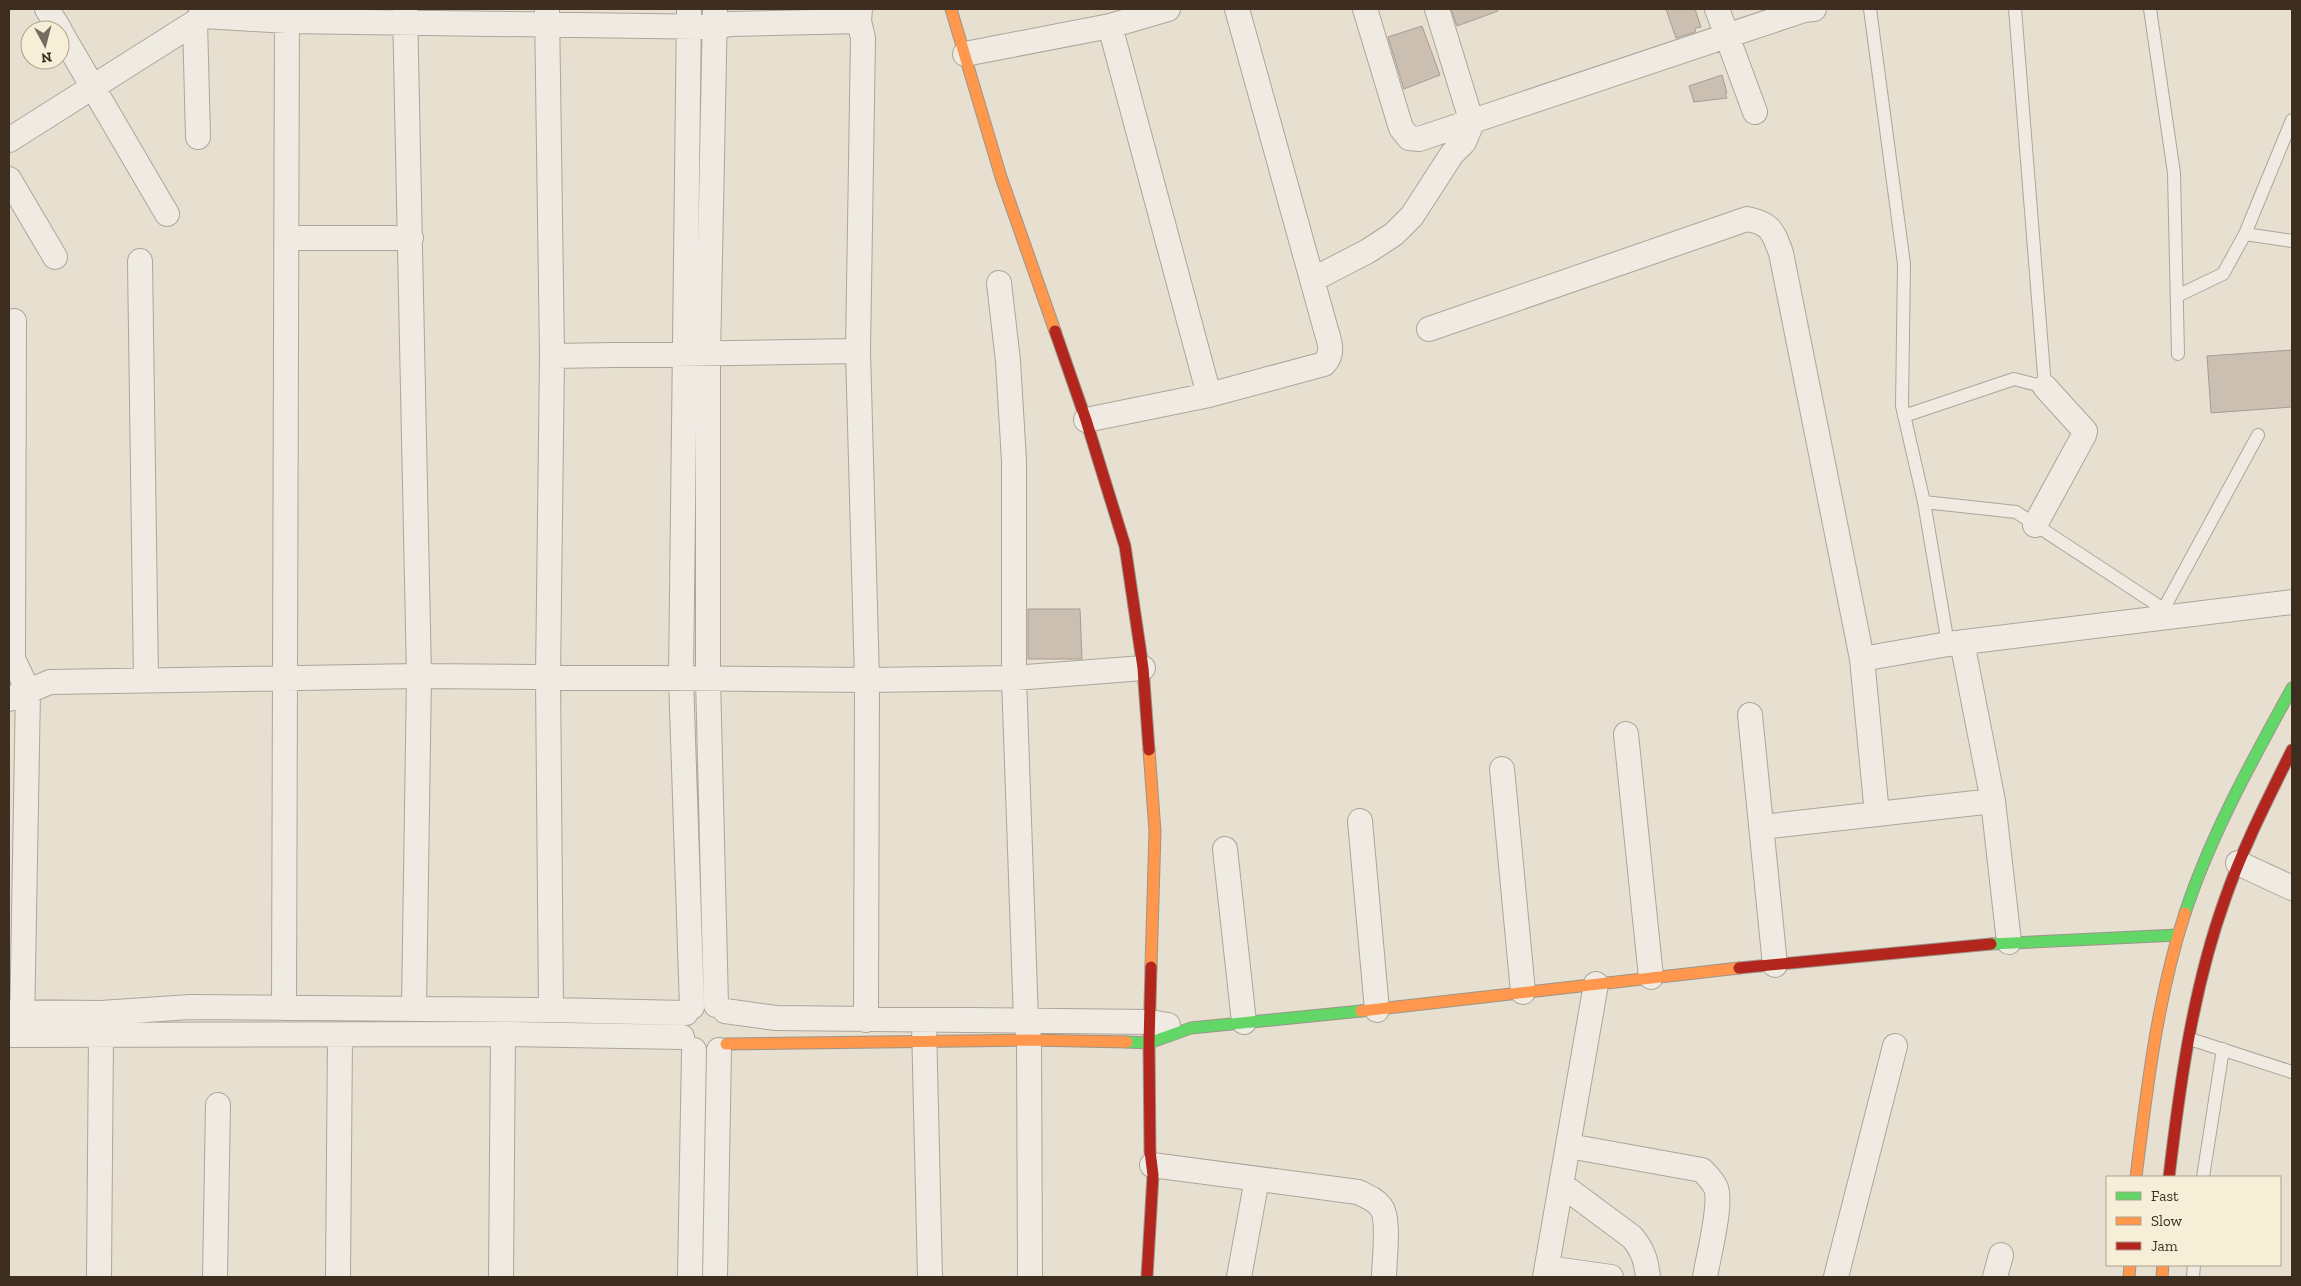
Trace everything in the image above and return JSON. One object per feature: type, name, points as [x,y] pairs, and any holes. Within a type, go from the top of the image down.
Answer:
[{"type":"main road","points":[[952,9],[1001,177],[1086,420],[1125,546],[1143,668],[1155,830],[1149,1032],[1153,1175],[1147,1277]]},
{"type":"main road","points":[[2136,1176],[2146,1098],[2161,1006],[2178,935],[2197,882],[2221,827],[2258,749],[2292,688]]},
{"type":"main road","points":[[2169,1176],[2190,1039],[2207,957],[2238,863],[2292,750]]},
{"type":"main road","points":[[1190,1028],[1378,1010],[1652,977],[2009,942],[2178,935]]},
{"type":"main road","points":[[722,1047],[924,1031]]},
{"type":"street","points":[[47,9],[54,20]]},
{"type":"street","points":[[965,54],[1110,26],[1168,9]]},
{"type":"street","points":[[1086,420],[1209,396],[1324,364],[1330,357],[1331,348],[1237,9]]},
{"type":"street","points":[[1365,9],[1401,128],[1409,138],[1430,137],[1804,10],[1814,9]]},
{"type":"street","points":[[1312,280],[1394,234],[1412,216],[1452,154],[1464,142],[1472,123],[1437,9]]},
{"type":"street","points":[[1718,9],[1755,112]]},
{"type":"street","points":[[198,137],[200,15]]},
{"type":"street","points":[[9,140],[93,87],[200,15],[715,18],[730,24],[859,15],[863,38],[858,352],[867,680],[866,1020]]},
{"type":"street","points":[[284,1008],[287,679],[287,15]]},
{"type":"street","points":[[405,16],[419,676],[414,1008]]},
{"type":"street","points":[[548,16],[552,356],[548,677],[551,1010]]},
{"type":"street","points":[[15,1024],[101,1035],[340,1036],[503,1034],[688,1044],[711,1053],[722,1047],[730,1037],[732,1026],[721,1008],[696,355],[689,18]]},
{"type":"street","points":[[690,1277],[688,1044],[682,1020],[689,1010],[681,678],[696,355],[715,18]]},
{"type":"street","points":[[1110,26],[1209,396]]},
{"type":"street","points":[[70,47],[166,214]]},
{"type":"street","points":[[9,179],[55,257]]},
{"type":"street","points":[[1429,329],[1747,219],[1762,221],[1772,231],[1781,252],[1862,659],[1877,814]]},
{"type":"street","points":[[287,238],[411,238]]},
{"type":"street","points":[[140,261],[146,680]]},
{"type":"street","points":[[999,283],[1008,361],[1014,460],[1014,678],[1027,1030],[1030,1277]]},
{"type":"street","points":[[14,321],[11,654],[18,695],[15,1024]]},
{"type":"street","points":[[552,356],[858,352]]},
{"type":"street","points":[[2035,525],[2085,430],[2045,387]]},
{"type":"street","points":[[1862,659],[1955,643],[2169,613],[2292,602]]},
{"type":"street","points":[[1955,643],[1993,801],[2009,942]]},
{"type":"street","points":[[18,695],[50,682],[419,676],[867,680],[1014,678],[1143,668]]},
{"type":"street","points":[[1750,715],[1775,965]]},
{"type":"street","points":[[1626,734],[1652,977]]},
{"type":"street","points":[[1502,769],[1523,992]]},
{"type":"street","points":[[1762,827],[1993,801]]},
{"type":"street","points":[[1360,821],[1378,1010]]},
{"type":"street","points":[[1225,849],[1244,1022]]},
{"type":"street","points":[[2238,863],[2292,888]]},
{"type":"street","points":[[1596,984],[1546,1272],[1611,1277]]},
{"type":"street","points":[[15,1024],[101,1013],[190,1007],[689,1010],[706,1003],[721,1008],[776,1018],[866,1020],[924,1031],[1149,1032],[1190,1028]]},
{"type":"street","points":[[924,1031],[930,1277]]},
{"type":"street","points":[[501,1277],[503,1034]]},
{"type":"street","points":[[99,1277],[101,1035]]},
{"type":"street","points":[[338,1277],[340,1036]]},
{"type":"street","points":[[1836,1277],[1895,1046]]},
{"type":"street","points":[[715,1277],[722,1047]]},
{"type":"street","points":[[215,1277],[218,1105]]},
{"type":"street","points":[[1569,1146],[1702,1170],[1710,1177],[1716,1190],[1717,1206],[1705,1277]]},
{"type":"street","points":[[1152,1165],[1358,1192],[1372,1198],[1382,1208],[1385,1222],[1384,1277]]},
{"type":"street","points":[[1238,1277],[1257,1179]]},
{"type":"street","points":[[1562,1185],[1632,1237],[1641,1248],[1646,1259],[1648,1277]]},
{"type":"lane","points":[[1870,9],[1904,264],[1902,406],[1955,643]]},
{"type":"lane","points":[[1904,416],[2014,379],[2045,387],[2016,9]]},
{"type":"lane","points":[[2150,9],[2174,174],[2178,354]]},
{"type":"lane","points":[[2177,296],[2223,274],[2245,234],[2292,120]]},
{"type":"lane","points":[[2245,234],[2292,241]]},
{"type":"lane","points":[[1924,502],[2016,512],[2169,613],[2258,435]]},
{"type":"lane","points":[[2190,1039],[2292,1072]]},
{"type":"lane","points":[[2204,1176],[2223,1049]]},
{"type":"building","points":[[1451,9],[1497,9],[1498,11],[1457,26]]},
{"type":"building","points":[[1666,9],[1695,9],[1701,27],[1696,28],[1695,32],[1676,38]]},
{"type":"building","points":[[1422,26],[1440,75],[1404,89],[1388,37]]},
{"type":"building","points":[[1722,75],[1727,98],[1694,102],[1689,86]]},
{"type":"building","points":[[2292,350],[2292,407],[2211,413],[2207,356]]},
{"type":"building","points":[[1028,609],[1080,609],[1082,659],[1028,659]]},
{"type":"traffic: fast","points":[[2185,913],[2195,884],[2220,826],[2247,770],[2292,688]]},
{"type":"traffic: fast","points":[[1991,944],[2178,935]]},
{"type":"traffic: fast","points":[[1127,1042],[1149,1043],[1191,1028],[1361,1011]]},
{"type":"traffic: slow","points":[[951,9],[1001,177],[1055,331]]},
{"type":"traffic: slow","points":[[1149,750],[1155,831],[1151,967]]},
{"type":"traffic: slow","points":[[2136,1176],[2160,1011],[2175,945],[2185,913]]},
{"type":"traffic: slow","points":[[1361,1011],[1739,968]]},
{"type":"traffic: slow","points":[[726,1044],[1029,1040],[1127,1042]]},
{"type":"traffic: slow","points":[[2129,1277],[2130,1266]]},
{"type":"traffic: slow","points":[[2162,1277],[2163,1266]]},
{"type":"traffic: jam","points":[[1055,331],[1086,420],[1125,546],[1143,668],[1149,750]]},
{"type":"traffic: jam","points":[[2169,1176],[2183,1071],[2204,967],[2225,899],[2240,861],[2256,823],[2292,750]]},
{"type":"traffic: jam","points":[[1739,968],[1991,944]]},
{"type":"traffic: jam","points":[[1147,1277],[1153,1175],[1150,1151],[1149,1043],[1151,967]]}]
